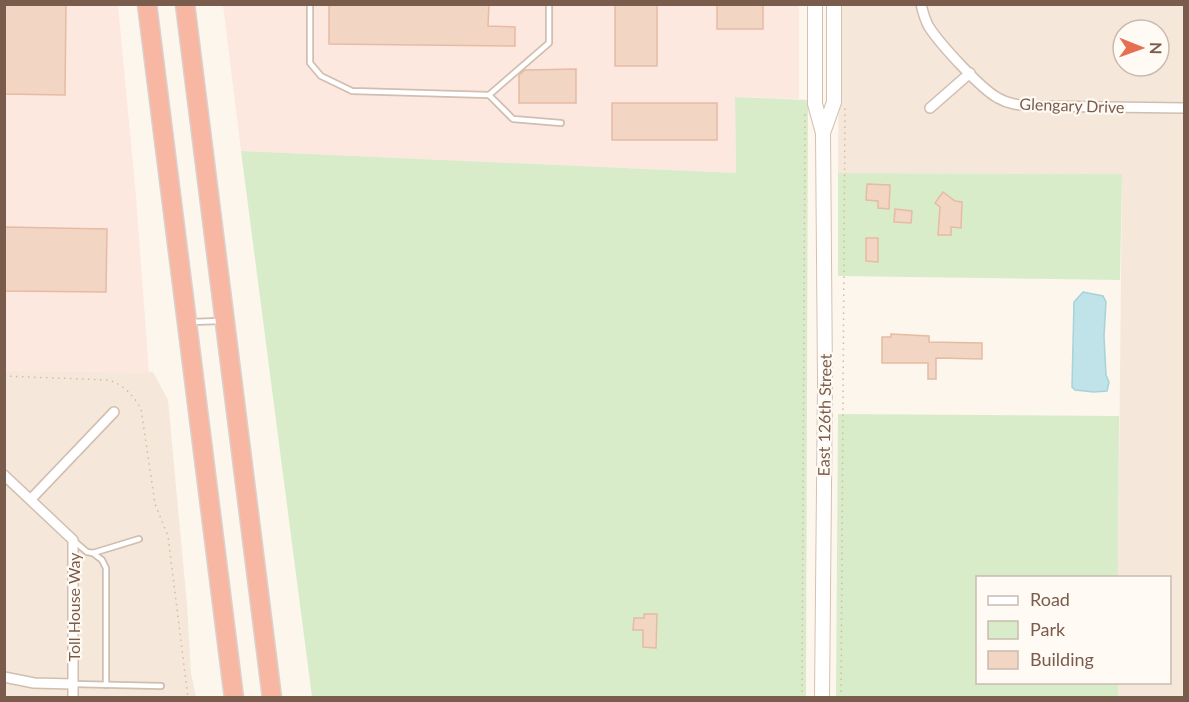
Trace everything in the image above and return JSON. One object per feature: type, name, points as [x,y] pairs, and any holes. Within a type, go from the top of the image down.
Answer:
[{"type":"highway","points":[[147,4],[234,698]]},
{"type":"highway","points":[[185,4],[272,698]]},
{"type":"main road","name":"East 126th Street","points":[[815,4],[815,104],[823,132],[825,382],[822,698]]},
{"type":"main road","name":"East 126th Street","points":[[823,132],[834,102],[834,4]]},
{"type":"street","name":"Glengary Drive","points":[[921,4],[924,18],[930,28],[970,73],[999,99],[1018,105],[1185,108]]},
{"type":"street","points":[[930,108],[970,73]]},
{"type":"street","points":[[31,499],[114,412]]},
{"type":"street","name":"Toll House Way","points":[[4,475],[74,540],[73,698]]},
{"type":"street","points":[[4,677],[33,683],[73,684]]},
{"type":"lane","points":[[310,4],[309,63],[321,76],[352,91],[489,95],[549,43],[549,4]]},
{"type":"lane","points":[[489,95],[513,119],[561,123]]},
{"type":"lane","points":[[187,322],[225,321]]},
{"type":"lane","points":[[74,540],[87,552],[93,553],[139,538]]},
{"type":"lane","points":[[93,553],[105,563],[106,568],[106,685]]},
{"type":"lane","points":[[73,684],[161,686]]},
{"type":"path","points":[[841,698],[845,99]]},
{"type":"path","points":[[802,698],[805,109]]},
{"type":"path","points":[[4,376],[108,380],[119,385],[136,400],[141,409],[155,504],[168,536],[188,698]]},
{"type":"shaded area","points":[[5,5],[118,5],[136,196],[149,373],[5,371]]},
{"type":"shaded area","points":[[223,5],[799,5],[799,99],[735,97],[736,173],[241,151]]},
{"type":"shaded area","points":[[839,5],[1184,5],[1184,697],[1118,697],[1118,684],[1171,684],[1171,576],[1118,576],[1122,174],[838,173]]},
{"type":"shaded area","points":[[5,369],[153,372],[168,400],[191,673],[196,697],[5,698]]},
{"type":"green space","points":[[735,97],[808,100],[806,697],[312,697],[241,151],[736,173]]},
{"type":"green space","points":[[838,173],[1122,174],[1120,280],[838,276]]},
{"type":"green space","points":[[838,414],[1119,416],[1118,576],[976,576],[976,684],[1118,684],[1118,697],[836,697]]},
{"type":"water","points":[[1083,292],[1103,296],[1106,302],[1104,336],[1106,375],[1109,382],[1107,391],[1075,390],[1072,387],[1074,302]]},
{"type":"building","points":[[4,4],[66,4],[65,95],[4,94]]},
{"type":"building","points":[[329,4],[489,4],[488,26],[515,27],[515,46],[329,44]]},
{"type":"building","points":[[615,4],[657,4],[657,66],[615,66]]},
{"type":"building","points":[[717,4],[763,4],[763,29],[717,29]]},
{"type":"building","points":[[576,69],[576,103],[519,103],[519,75],[525,70]]},
{"type":"building","points":[[612,103],[717,103],[717,140],[612,140]]},
{"type":"building","points":[[867,184],[890,185],[889,209],[878,208],[878,201],[866,200]]},
{"type":"building","points":[[943,192],[955,201],[962,202],[961,228],[951,227],[951,235],[938,235],[940,207],[935,203]]},
{"type":"building","points":[[895,209],[912,211],[911,223],[894,222]]},
{"type":"building","points":[[4,227],[107,229],[106,292],[4,291]]},
{"type":"building","points":[[866,238],[878,238],[878,262],[866,261]]},
{"type":"building","points":[[891,334],[929,336],[929,342],[982,343],[982,359],[936,358],[936,379],[928,379],[928,363],[882,363],[882,337],[891,337]]},
{"type":"building","points":[[644,614],[657,614],[656,648],[643,647],[643,630],[633,630],[634,618],[644,618]]}]
